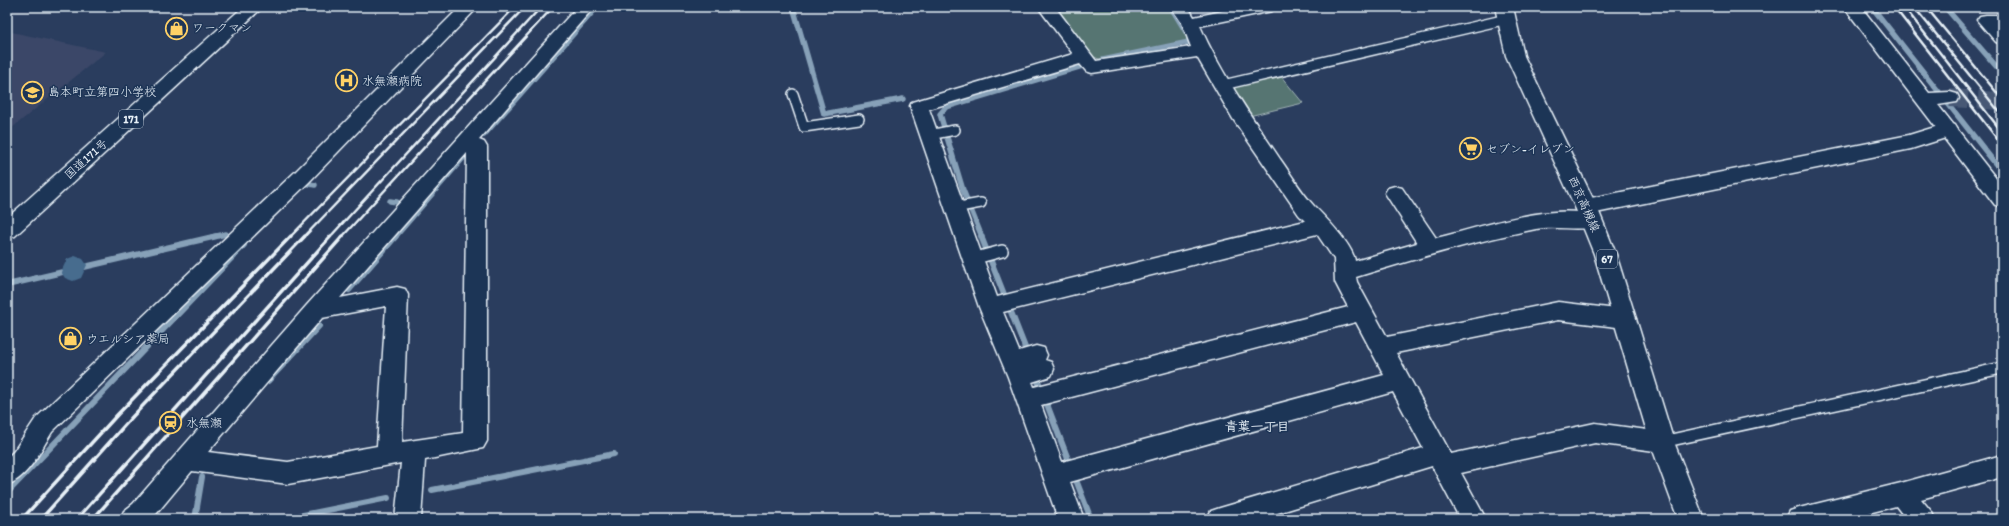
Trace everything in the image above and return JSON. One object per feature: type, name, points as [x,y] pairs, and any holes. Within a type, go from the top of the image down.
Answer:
[{"type":"main road","name":"国道171号","points":[[7,230],[254,7]]},
{"type":"main road","name":"西京高槻線","points":[[1505,13],[1515,56],[1589,214],[1605,254],[1662,442],[1691,519]]},
{"type":"main road","points":[[1589,214],[1911,142],[1948,130]]},
{"type":"street","points":[[7,474],[23,458],[44,426],[302,177],[470,7]]},
{"type":"street","points":[[133,519],[142,512],[315,311],[586,7]]},
{"type":"street","points":[[1046,7],[1086,61]]},
{"type":"street","points":[[1179,7],[1190,23],[1202,50],[1240,116],[1306,210],[1322,225],[1344,258],[1346,282],[1473,519]]},
{"type":"street","points":[[1190,23],[1266,7]]},
{"type":"street","points":[[1852,7],[2002,200]]},
{"type":"street","points":[[2002,20],[1986,20],[2002,38]]},
{"type":"street","points":[[1071,519],[1017,369],[990,307],[919,106],[1086,61],[1202,50]]},
{"type":"street","points":[[1924,100],[1950,98]]},
{"type":"street","points":[[188,460],[288,473],[389,454],[475,442],[477,148],[465,141]]},
{"type":"street","points":[[1395,193],[1432,247]]},
{"type":"street","points":[[1346,272],[1432,247],[1538,221],[1589,214]]},
{"type":"street","points":[[990,307],[1322,225]]},
{"type":"street","points":[[315,311],[397,295],[389,454]]},
{"type":"street","points":[[1381,347],[1558,311],[1625,319]]},
{"type":"street","points":[[1028,399],[1362,312]]},
{"type":"street","points":[[1017,369],[1039,362]]},
{"type":"street","points":[[1056,474],[1399,381]]},
{"type":"street","points":[[1220,519],[1441,460],[1595,433],[1662,442]]},
{"type":"street","points":[[408,519],[414,451]]},
{"type":"street","points":[[1799,519],[1901,494],[2002,466]]},
{"type":"street","points":[[1901,494],[1922,519]]},
{"type":"lane","points":[[1223,85],[1505,13]]},
{"type":"lane","points":[[793,94],[804,127],[859,119]]},
{"type":"lane","points":[[930,134],[955,130]]},
{"type":"lane","points":[[955,208],[981,203]]},
{"type":"lane","points":[[973,258],[1002,251]]},
{"type":"lane","points":[[1662,442],[2002,368]]},
{"type":"shaded area","name":"島本町立第四小学校","points":[[7,31],[106,52],[7,132]]},
{"type":"green space","points":[[1079,7],[1168,7],[1187,36],[1187,40],[1184,43],[1099,59],[1086,54],[1055,12]]},
{"type":"green space","points":[[1280,75],[1303,103],[1249,116],[1231,86]]},
{"type":"waterway","points":[[484,135],[597,7]]},
{"type":"waterway","points":[[793,7],[824,114],[903,99]]},
{"type":"waterway","points":[[1103,60],[1189,42],[1189,37],[1171,7]]},
{"type":"waterway","points":[[1872,7],[2002,172]]},
{"type":"waterway","points":[[1945,7],[2002,73]]},
{"type":"waterway","points":[[982,237],[963,190],[940,114],[946,107],[1089,64]]},
{"type":"waterway","points":[[395,237],[464,157]]},
{"type":"waterway","points":[[304,183],[315,185]]},
{"type":"waterway","points":[[390,201],[397,202]]},
{"type":"waterway","points":[[212,237],[226,234]]},
{"type":"waterway","points":[[7,285],[217,236]]},
{"type":"waterway","points":[[349,290],[396,236]]},
{"type":"waterway","points":[[981,236],[1028,355]]},
{"type":"waterway","points":[[7,493],[244,245]]},
{"type":"waterway","points":[[73,272],[75,265]]},
{"type":"waterway","points":[[268,381],[319,326]]},
{"type":"waterway","points":[[1035,373],[1091,519]]},
{"type":"waterway","points":[[432,490],[614,454]]},
{"type":"waterway","points":[[195,519],[202,477]]},
{"type":"waterway","points":[[283,519],[388,498]]},
{"type":"tunnel","points":[[1950,98],[2002,101]]},
{"type":"railway","points":[[290,237],[515,7]]},
{"type":"railway","points":[[304,237],[525,7]]},
{"type":"railway","points":[[330,237],[541,7]]},
{"type":"railway","points":[[342,237],[553,7]]},
{"type":"railway","points":[[1894,7],[2002,145]]},
{"type":"railway","points":[[1904,7],[2002,132]]},
{"type":"railway","points":[[1914,7],[2002,115]]},
{"type":"railway","points":[[1926,7],[2002,99]]},
{"type":"railway","points":[[22,519],[118,414],[291,236]]},
{"type":"railway","points":[[41,519],[133,416],[305,236]]},
{"type":"railway","points":[[77,519],[331,236]]},
{"type":"railway","points":[[93,519],[343,236]]},
{"type":"place","name":"ワークマン","points":[[177,28]]},
{"type":"place","name":"水無瀬病院","points":[[347,81]]},
{"type":"place","name":"島本町立第四小学校","points":[[32,92]]},
{"type":"place","name":"セブン-イレブン","points":[[1471,149]]},
{"type":"place","name":"ウエルシア薬局","points":[[71,339]]},
{"type":"place","name":"水無瀬","points":[[171,423]]},
{"type":"district","name":"青葉一丁目","points":[[1257,426]]}]
